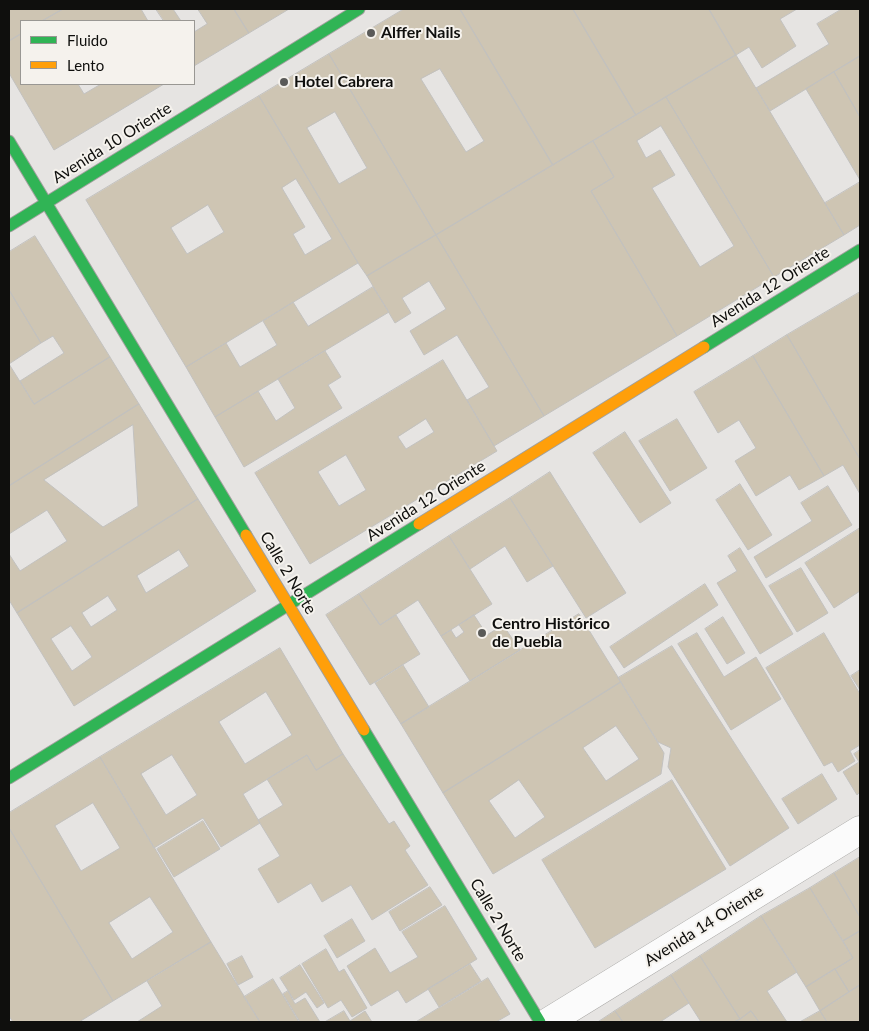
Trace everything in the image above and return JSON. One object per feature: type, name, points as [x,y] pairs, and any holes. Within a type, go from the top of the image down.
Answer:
[{"type":"main road","name":"Avenida 10 Oriente","points":[[9,226],[359,9]]},
{"type":"main road","name":"Calle 2 Norte","points":[[9,141],[540,1022]]},
{"type":"main road","name":"Avenida 12 Oriente","points":[[9,778],[860,250]]},
{"type":"street","name":"Avenida 14 Oriente","points":[[548,1022],[860,830]]},
{"type":"building","points":[[9,9],[63,9],[44,20],[20,20],[20,35],[9,41]]},
{"type":"building","points":[[63,9],[141,9],[147,20],[44,20]]},
{"type":"building","points":[[156,9],[173,9],[180,20],[163,20]]},
{"type":"building","points":[[198,9],[234,9],[249,33],[195,65],[195,31],[207,24]]},
{"type":"building","points":[[234,9],[289,9],[249,33]]},
{"type":"building","points":[[404,9],[460,9],[553,165],[436,235],[329,54]],"holes":[[[440,69],[484,141],[466,152],[421,79]]]},
{"type":"building","points":[[460,9],[573,9],[636,115],[553,165]]},
{"type":"building","points":[[573,9],[709,9],[736,55],[636,115]]},
{"type":"building","points":[[709,9],[797,9],[780,19],[796,46],[762,68],[749,47],[736,55]]},
{"type":"building","points":[[842,9],[860,9],[860,56],[770,111],[756,88],[829,44],[817,24]]},
{"type":"building","points":[[20,35],[20,85],[79,85],[84,94],[99,85],[162,85],[54,150],[9,73],[9,41]]},
{"type":"building","points":[[329,54],[436,235],[367,276],[259,96]],"holes":[[[335,112],[367,168],[339,184],[307,128]]]},
{"type":"building","points":[[736,55],[844,235],[774,277],[666,97]]},
{"type":"building","points":[[860,56],[860,117],[834,72]]},
{"type":"building","points":[[834,72],[860,117],[860,180],[806,89]]},
{"type":"building","points":[[259,96],[358,263],[186,367],[86,200]],"holes":[[[296,179],[332,239],[305,255],[293,234],[305,227],[282,188]],[[208,205],[224,232],[187,254],[171,228]]]},
{"type":"building","points":[[666,97],[774,277],[677,336],[591,191],[614,177],[593,141]],"holes":[[[661,126],[734,246],[700,267],[652,188],[675,175],[660,150],[646,158],[637,141]]]},
{"type":"building","points":[[593,141],[614,177],[591,191],[677,336],[544,416],[436,235]]},
{"type":"building","points":[[860,182],[860,225],[844,235],[825,203]]},
{"type":"building","points":[[436,235],[544,416],[494,446],[467,400],[489,387],[457,335],[424,355],[410,331],[446,309],[429,281],[402,298],[411,313],[395,323],[367,276]]},
{"type":"building","points":[[35,236],[110,357],[34,404],[20,381],[64,353],[53,336],[41,343],[9,290],[9,252]]},
{"type":"building","points":[[373,287],[389,312],[215,417],[186,367],[226,343],[240,367],[277,345],[263,321],[293,302],[308,326]]},
{"type":"building","points":[[9,290],[41,343],[9,364]]},
{"type":"building","points":[[860,292],[860,459],[787,335]]},
{"type":"building","points":[[787,335],[860,459],[860,494],[843,465],[824,476],[753,356]]},
{"type":"building","points":[[325,351],[341,377],[328,385],[342,408],[244,467],[215,417],[258,391],[276,421],[295,408],[278,379]]},
{"type":"building","points":[[753,356],[824,476],[799,490],[790,475],[756,496],[735,461],[756,448],[739,420],[718,433],[694,392]]},
{"type":"building","points":[[110,357],[139,404],[9,486],[9,364],[34,404]]},
{"type":"building","points":[[443,360],[497,451],[310,564],[255,473]],"holes":[[[426,419],[434,432],[406,449],[398,437]],[[346,455],[366,490],[339,506],[318,472]]]},
{"type":"building","points":[[139,404],[198,499],[17,613],[9,600],[9,554],[20,571],[67,541],[47,510],[9,534],[9,486]],"holes":[[[133,425],[138,506],[103,527],[44,480]]]},
{"type":"building","points":[[677,419],[707,468],[670,491],[639,441]]},
{"type":"building","points":[[625,432],[671,503],[640,523],[593,453]]},
{"type":"building","points":[[550,472],[626,593],[586,618],[510,498]]},
{"type":"building","points":[[740,484],[772,535],[748,550],[716,500]]},
{"type":"building","points":[[828,486],[852,525],[766,578],[754,557],[812,521],[801,503]]},
{"type":"building","points":[[510,498],[553,566],[527,582],[505,546],[470,569],[449,536]]},
{"type":"building","points":[[198,499],[256,591],[74,706],[17,613]],"holes":[[[179,550],[189,566],[146,593],[137,576]],[[108,596],[117,610],[91,627],[82,613]],[[71,626],[92,657],[72,671],[51,639]]]},
{"type":"building","points":[[860,528],[860,591],[834,608],[805,563]]},
{"type":"building","points":[[449,536],[492,604],[441,636],[418,600],[380,625],[359,594]]},
{"type":"building","points":[[740,548],[793,634],[760,654],[717,583],[737,571],[728,556]]},
{"type":"building","points":[[801,568],[828,613],[797,632],[769,586]]},
{"type":"building","points":[[705,584],[718,605],[624,668],[610,647]]},
{"type":"building","points":[[359,594],[380,625],[396,615],[420,654],[370,685],[326,615]]},
{"type":"building","points":[[579,614],[621,682],[443,793],[401,724]]},
{"type":"building","points":[[474,615],[487,635],[503,625],[520,650],[470,681],[441,636],[451,630],[456,638],[464,632],[459,625]]},
{"type":"building","points":[[723,617],[745,653],[727,664],[705,629]]},
{"type":"building","points":[[697,633],[724,677],[756,657],[781,699],[731,730],[678,644]]},
{"type":"building","points":[[824,633],[860,694],[860,745],[850,751],[855,761],[838,772],[832,762],[824,766],[766,668]]},
{"type":"building","points":[[672,646],[789,828],[730,866],[668,767],[671,748],[658,742],[618,678]]},
{"type":"building","points":[[280,648],[343,754],[316,770],[307,755],[243,794],[260,823],[221,847],[203,818],[154,848],[100,757]],"holes":[[[266,692],[292,735],[245,764],[219,722]],[[172,755],[197,795],[166,815],[141,774]]]},
{"type":"building","points":[[403,665],[429,707],[401,724],[375,683]]},
{"type":"building","points":[[860,670],[860,690],[851,676]]},
{"type":"building","points":[[621,682],[664,753],[661,774],[493,874],[443,793]],"holes":[[[616,726],[639,759],[606,781],[583,748]],[[519,780],[545,817],[515,838],[489,801]]]},
{"type":"building","points":[[860,750],[860,792],[857,795],[843,772],[859,762],[854,754]]},
{"type":"building","points":[[343,754],[389,824],[394,821],[410,846],[405,850],[428,885],[372,920],[351,885],[322,902],[311,883],[278,903],[258,869],[280,856],[258,820],[283,805],[267,779],[307,755],[316,770]]},
{"type":"building","points":[[100,757],[211,942],[113,1001],[9,828],[9,813]],"holes":[[[93,803],[120,848],[81,871],[55,826]],[[150,897],[173,932],[132,959],[109,923]]]},
{"type":"building","points":[[822,774],[837,799],[798,824],[782,799]]},
{"type":"building","points":[[672,780],[726,869],[595,948],[542,860]]},
{"type":"building","points":[[203,821],[220,849],[174,877],[157,849]]},
{"type":"building","points":[[9,828],[113,1001],[79,1022],[13,1022],[9,1016]]},
{"type":"building","points":[[860,857],[860,917],[834,873]]},
{"type":"building","points":[[834,873],[860,917],[860,931],[843,941],[810,888]]},
{"type":"building","points":[[430,887],[442,905],[400,931],[389,912]]},
{"type":"building","points":[[810,888],[853,958],[806,987],[761,916]]},
{"type":"building","points":[[445,906],[477,959],[406,1003],[398,990],[371,1006],[347,966],[375,948],[390,973],[418,957],[402,932]]},
{"type":"building","points":[[761,916],[797,972],[767,991],[787,1022],[759,1022],[751,1011],[740,1019],[700,956]]},
{"type":"building","points":[[352,919],[365,941],[337,958],[324,936]]},
{"type":"building","points":[[860,931],[860,985],[849,992],[835,969],[853,958],[843,941]]},
{"type":"building","points":[[211,942],[260,1022],[137,1022],[162,1006],[147,981]]},
{"type":"building","points":[[326,949],[339,972],[344,969],[367,1008],[352,1017],[341,1000],[328,1008],[302,964]]},
{"type":"building","points":[[242,956],[253,977],[238,985],[227,964]]},
{"type":"building","points":[[700,956],[740,1019],[734,1022],[701,1022],[671,975]]},
{"type":"building","points":[[470,964],[481,981],[439,1007],[428,989]]},
{"type":"building","points":[[300,965],[324,1003],[317,1008],[306,992],[294,1000],[280,978]]},
{"type":"building","points":[[835,969],[849,992],[820,1011],[806,987]]},
{"type":"building","points":[[671,975],[689,1003],[660,1022],[623,1022],[615,1011]]},
{"type":"building","points":[[488,978],[510,1014],[496,1022],[416,1022]]},
{"type":"building","points":[[273,979],[299,1022],[260,1022],[244,997]]},
{"type":"building","points":[[860,985],[860,1022],[827,1022],[820,1011]]},
{"type":"building","points":[[288,991],[295,1004],[305,998],[320,1022],[300,1022],[283,994]]},
{"type":"building","points":[[344,1011],[350,1021],[365,1011],[372,1022],[325,1022]]},
{"type":"building","points":[[615,1011],[623,1022],[598,1022]]},
{"type":"building","points":[[751,1011],[759,1022],[734,1022],[740,1019]]},
{"type":"building","points":[[820,1011],[827,1022],[800,1022]]},
{"type":"traffic: fast","points":[[9,226],[359,9]]},
{"type":"traffic: fast","points":[[9,141],[246,535]]},
{"type":"traffic: fast","points":[[704,347],[860,250]]},
{"type":"traffic: fast","points":[[9,778],[419,524]]},
{"type":"traffic: fast","points":[[364,730],[540,1022]]},
{"type":"traffic: slow","points":[[419,524],[704,347]]},
{"type":"traffic: slow","points":[[246,535],[364,730]]},
{"type":"place","name":"Alffer Nails","points":[[371,33]]},
{"type":"place","name":"Hotel Cabrera","points":[[284,82]]},
{"type":"place","name":"Centro Histórico de Puebla","points":[[482,633]]}]
